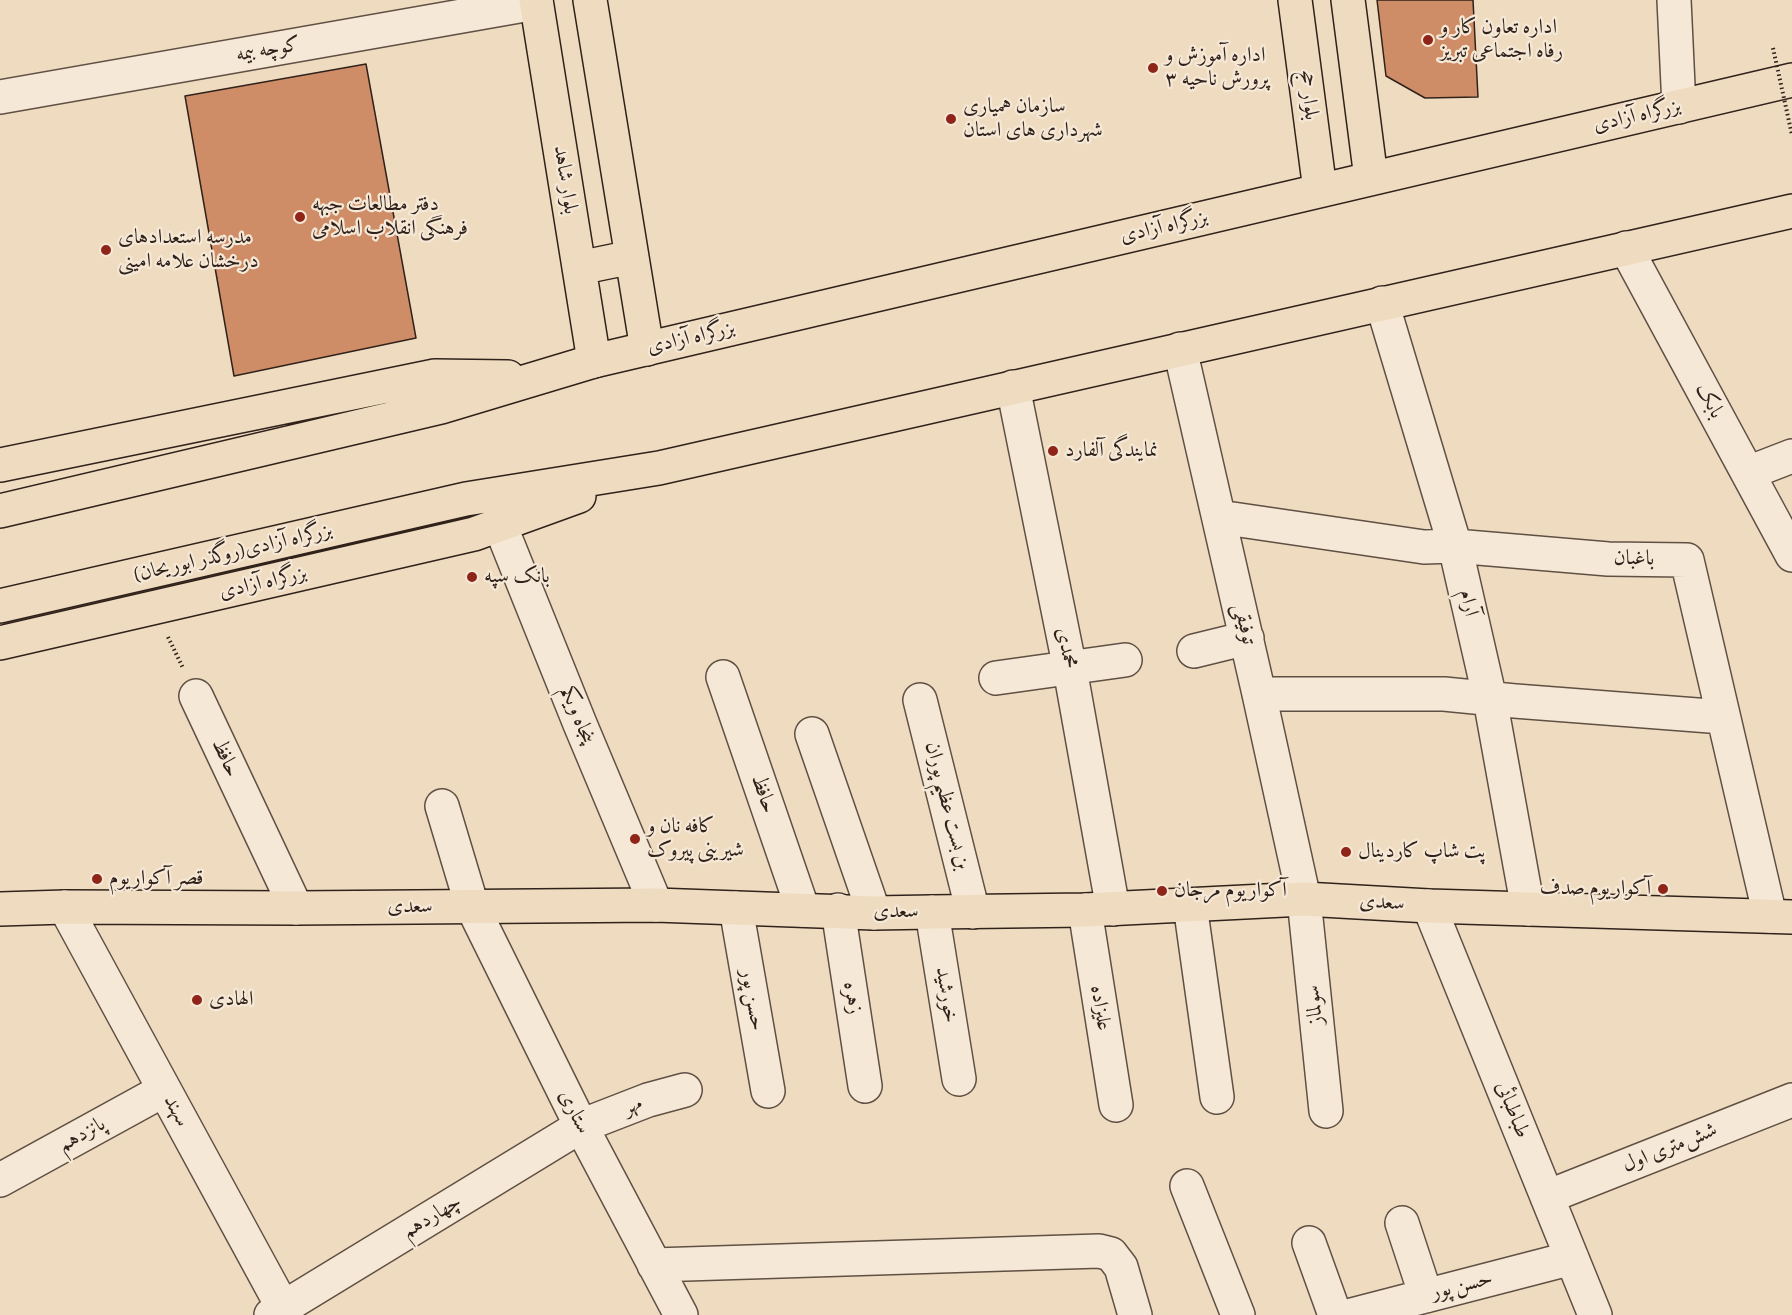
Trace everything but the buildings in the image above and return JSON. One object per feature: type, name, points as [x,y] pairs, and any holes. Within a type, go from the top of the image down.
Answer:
[{"type":"main road","points":[[590,0],[647,349]]},
{"type":"main road","name":"بلوار حج","points":[[1295,0],[1320,190]]},
{"type":"main road","points":[[1348,0],[1371,178]]},
{"type":"main road","name":"بلوار شاهد","points":[[536,2],[594,361]]},
{"type":"main road","name":"بزرگراه آزادی","points":[[0,511],[441,407],[594,361],[1792,80]]},
{"type":"main road","points":[[1310,116],[1361,105]]},
{"type":"main road","name":"بزرگراه آزادی","points":[[466,500],[659,468],[1792,211]]},
{"type":"main road","points":[[579,268],[632,257]]},
{"type":"main road","name":"بزرگراه آزادی","points":[[0,465],[435,376],[537,377]]},
{"type":"main road","name":"بزرگراه آزادی","points":[[0,643],[474,534],[659,468]]},
{"type":"main road","name":"بزرگراه آزادی(روگذر ابوریحان)","points":[[0,606],[466,500]]},
{"type":"main road","name":"سعدی","points":[[0,909],[656,905],[874,913],[1099,910],[1304,900],[1781,917]]},
{"type":"street","points":[[1674,0],[1679,106]]},
{"type":"street","name":"کوچه بیمه","points":[[0,97],[536,2]]},
{"type":"street","name":"بابک","points":[[1626,248],[1792,555]]},
{"type":"street","name":"آرام","points":[[1382,303],[1455,546],[1490,699],[1528,909]]},
{"type":"street","name":"توفیقی","points":[[1180,349],[1247,638],[1304,900]]},
{"type":"street","name":"محمدی","points":[[1013,387],[1070,669],[1099,910]]},
{"type":"street","points":[[1748,473],[1792,456]]},
{"type":"street","name":"باغبان","points":[[1219,517],[1424,547],[1455,546],[1608,559],[1687,560],[1723,717],[1781,917]]},
{"type":"street","name":"پنجاه ویکم","points":[[500,525],[656,905]]},
{"type":"street","points":[[1194,651],[1247,638]]},
{"type":"street","points":[[996,678],[1125,660]]},
{"type":"street","name":"حافظ","points":[[723,677],[803,910]]},
{"type":"street","points":[[1259,694],[1444,694],[1723,717]]},
{"type":"street","name":"حافظ","points":[[196,696],[296,908]]},
{"type":"street","name":"بن بست عظیم پوران","points":[[920,700],[973,912]]},
{"type":"street","points":[[812,734],[874,913]]},
{"type":"street","name":"ستاری","points":[[442,806],[472,906],[581,1126],[681,1315]]},
{"type":"street","name":"سولماز","points":[[1304,900],[1326,1111]]},
{"type":"street","points":[[1190,905],[1217,1097]]},
{"type":"street","name":"طباطبائی","points":[[1429,906],[1595,1315]]},
{"type":"street","name":"سهند","points":[[65,907],[164,1090],[280,1313]]},
{"type":"street","name":"حسن پور","points":[[736,908],[768,1091]]},
{"type":"street","name":"زهره","points":[[838,910],[865,1086]]},
{"type":"street","name":"علیزاده","points":[[1099,910],[1116,1105]]},
{"type":"street","name":"خورشید","points":[[932,912],[959,1078]]},
{"type":"street","name":"پانزدهم","points":[[0,1180],[164,1090]]},
{"type":"street","name":"مهر","points":[[581,1126],[648,1100],[685,1090]]},
{"type":"street","name":"شش‌متری اول","points":[[1547,1197],[1792,1100]]},
{"type":"street","name":"چهاردهم","points":[[280,1313],[581,1126]]},
{"type":"street","points":[[1187,1186],[1238,1315]]},
{"type":"street","points":[[1402,1223],[1426,1296]]},
{"type":"street","points":[[1309,1243],[1335,1315]]},
{"type":"street","points":[[654,1264],[1099,1251],[1111,1254],[1120,1267],[1135,1315]]},
{"type":"street","name":"حسن پور","points":[[1352,1315],[1572,1258]]},
{"type":"path","points":[[1773,48],[1792,135]]},
{"type":"path","points":[[154,607],[196,696]]},
{"type":"place","name":"اداره تعاون کار و رفاه اجتماعی تبریز","points":[[1428,40]]},
{"type":"place","name":"اداره آموزش و پرورش ناحیه ۳","points":[[1153,68]]},
{"type":"place","name":"سازمان همیاری شهرداری های استان","points":[[951,119]]},
{"type":"place","name":"دفتر مطالعات جبهه فرهنگی انقلاب اسلامی","points":[[300,217]]},
{"type":"place","name":"مدرسه استعدادهای درخشان علامه امینی","points":[[106,250]]},
{"type":"place","name":"نمایندگی آلفارد","points":[[1053,451]]},
{"type":"place","name":"بانک سپه","points":[[472,577]]},
{"type":"place","name":"کافه نان و شیرینی پیروک","points":[[635,839]]},
{"type":"place","name":"پت شاپ کاردینال","points":[[1346,852]]},
{"type":"place","name":"قصر آکواریوم","points":[[97,879]]},
{"type":"place","name":"آکواریوم صدف","points":[[1663,889]]},
{"type":"place","name":"آکواریوم مرجان","points":[[1162,891]]},
{"type":"place","name":"الهادی","points":[[197,1000]]}]
